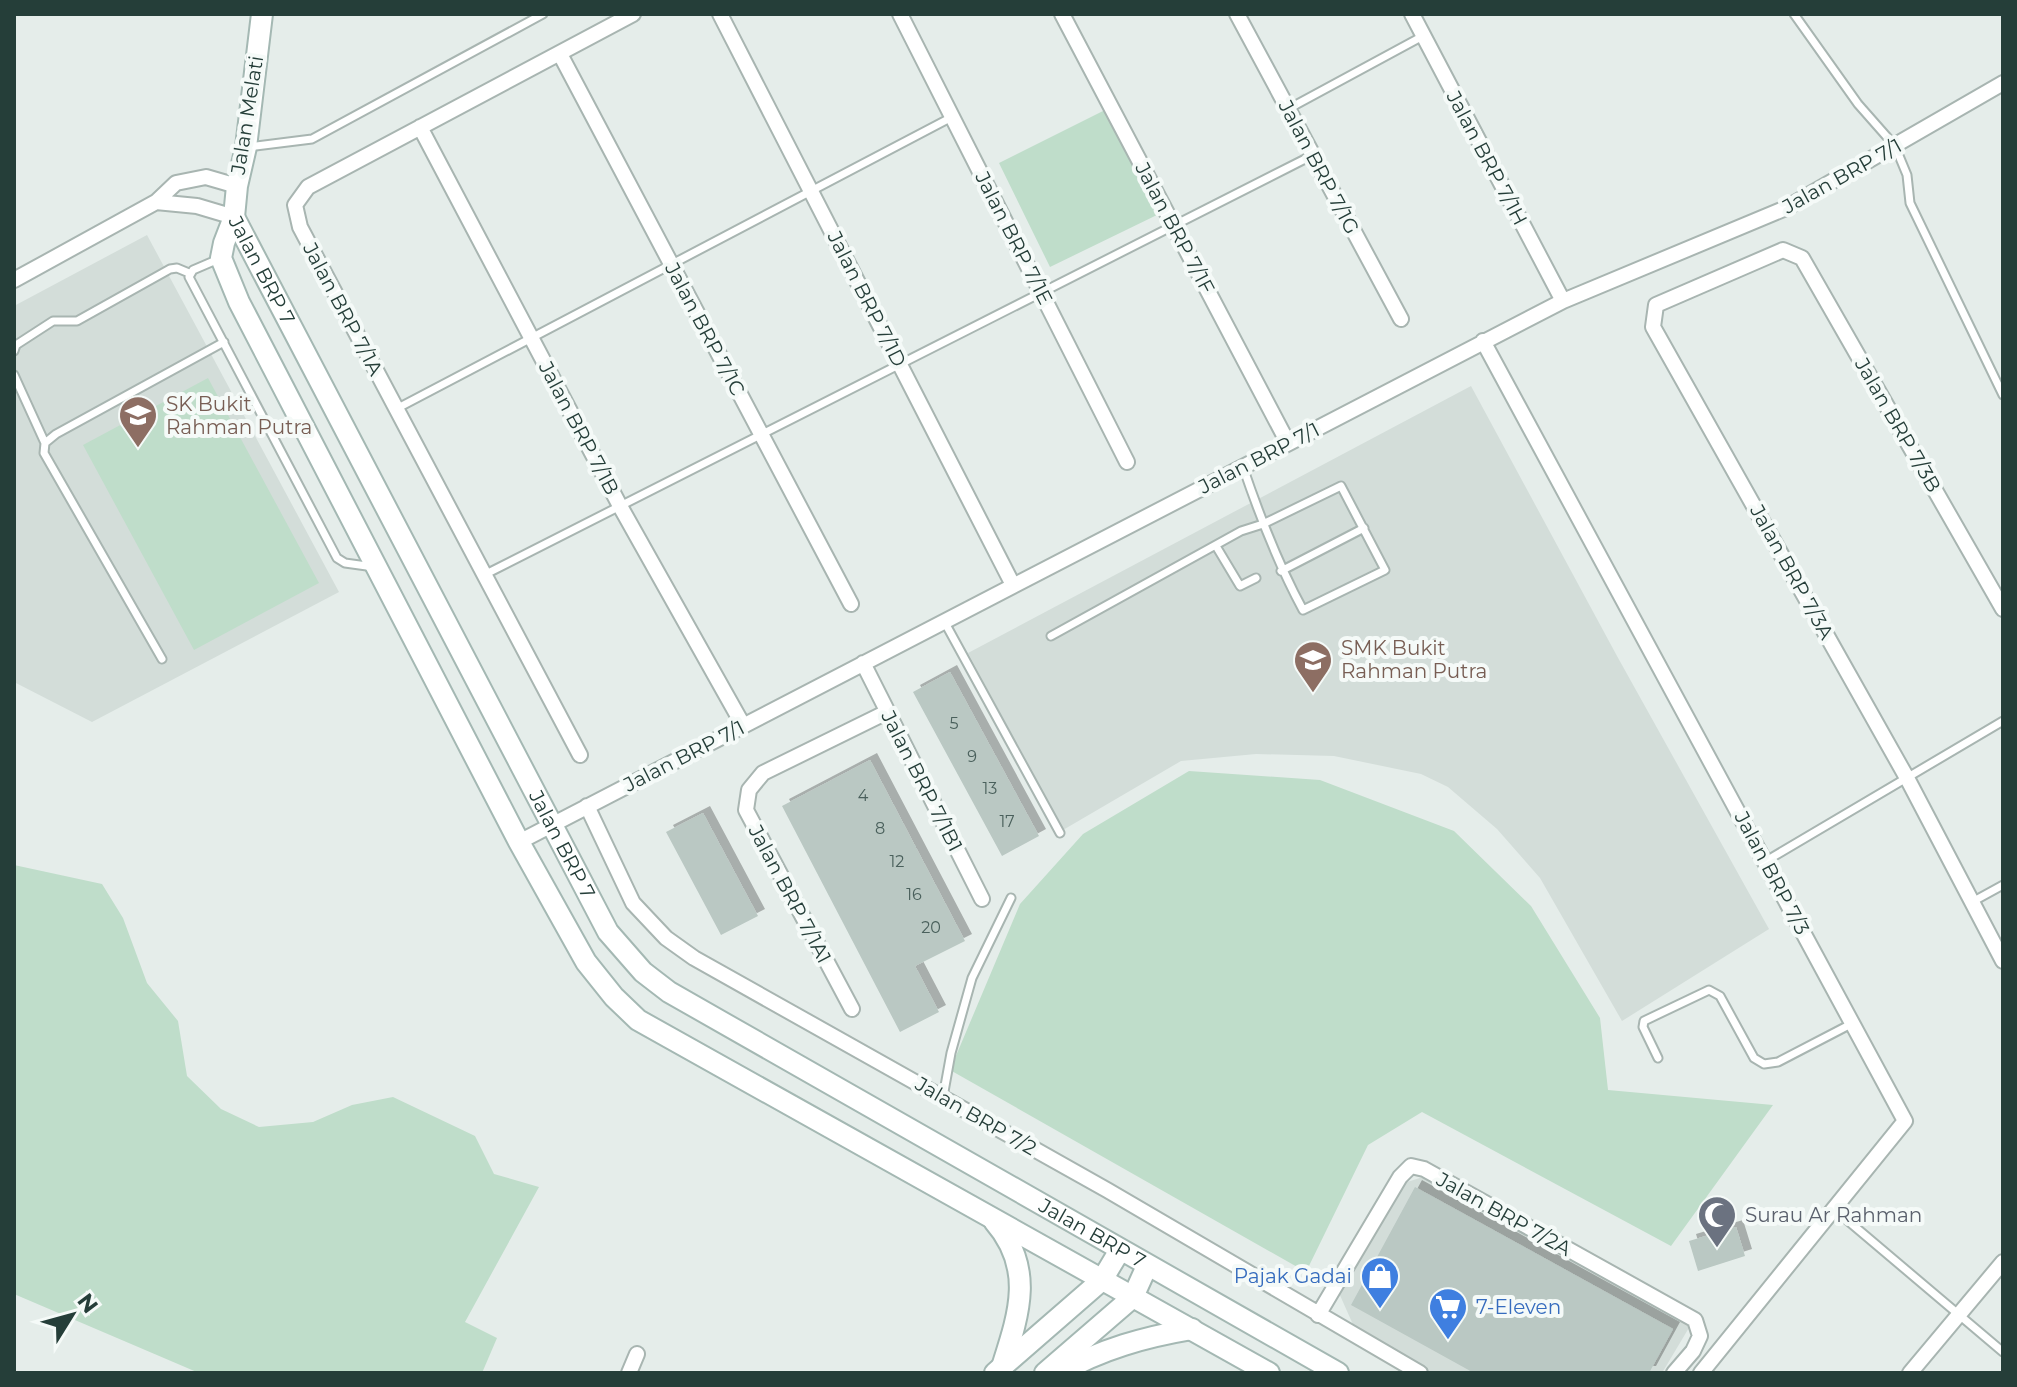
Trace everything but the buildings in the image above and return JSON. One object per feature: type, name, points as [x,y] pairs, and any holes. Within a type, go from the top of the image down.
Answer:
[{"type":"main road","name":"Jalan Melati","points":[[234,217],[262,14]]},
{"type":"main road","name":"Jalan BRP 7","points":[[234,217],[221,258],[239,302],[519,842],[586,962],[614,997],[638,1020],[1269,1373]]},
{"type":"main road","name":"Jalan BRP 7","points":[[234,217],[608,932],[643,972],[669,992],[1338,1373]]},
{"type":"main road","points":[[990,1217],[1003,1232],[1014,1253],[1021,1298],[1017,1321],[998,1370]]},
{"type":"main road","points":[[998,1370],[1102,1280],[1120,1250]]},
{"type":"main road","points":[[1045,1373],[1133,1297],[1147,1266]]},
{"type":"main road","points":[[1060,1373],[1103,1352],[1143,1338],[1192,1329]]},
{"type":"street","name":"Jalan BRP 7/1A","points":[[580,755],[300,227],[295,205],[308,187],[633,14]]},
{"type":"street","name":"Jalan BRP 7/1D","points":[[720,14],[1013,585]]},
{"type":"street","name":"Jalan BRP 7/1E","points":[[900,14],[1127,462]]},
{"type":"street","name":"Jalan BRP 7/1F","points":[[1062,14],[1288,443]]},
{"type":"street","name":"Jalan BRP 7/1G","points":[[1237,14],[1401,319]]},
{"type":"street","name":"Jalan BRP 7/1H","points":[[1412,14],[1563,301]]},
{"type":"street","name":"Jalan BRP 7/1C","points":[[560,54],[851,604]]},
{"type":"street","name":"Jalan BRP 7/1","points":[[519,842],[1483,341],[1563,301],[1786,208],[2003,83]]},
{"type":"street","name":"Jalan BRP 7/1B","points":[[420,127],[620,506],[743,725]]},
{"type":"street","points":[[14,280],[156,202],[176,183],[206,177],[237,186]]},
{"type":"street","points":[[156,202],[197,206],[234,217]]},
{"type":"street","name":"Jalan BRP 7/3B","points":[[1783,250],[1802,258],[2003,609]]},
{"type":"street","name":"Jalan BRP 7/3A","points":[[1783,250],[1656,305],[1653,327],[1907,778],[2003,961]]},
{"type":"street","name":"Jalan BRP 7/3","points":[[1483,341],[1905,1121],[1701,1373]]},
{"type":"street","name":"Jalan BRP 7/1B1","points":[[863,663],[982,899]]},
{"type":"street","name":"Jalan BRP 7/1A1","points":[[852,1009],[746,810],[749,790],[763,773],[887,712]]},
{"type":"street","name":"Jalan BRP 7/2","points":[[587,806],[633,903],[666,938],[694,958],[943,1097],[1420,1373]]},
{"type":"street","name":"Jalan BRP 7/2A","points":[[1318,1315],[1400,1177],[1411,1166],[1424,1169],[1695,1320],[1700,1336],[1693,1351],[1674,1373]]},
{"type":"street","points":[[1910,1373],[2003,1262]]},
{"type":"street","points":[[629,1373],[637,1354]]},
{"type":"lane","points":[[246,147],[312,139],[543,14]]},
{"type":"lane","points":[[1794,14],[1858,104],[1895,146],[1907,175],[1910,203],[2003,395]]},
{"type":"lane","points":[[1288,109],[1423,36]]},
{"type":"lane","points":[[396,409],[952,117]]},
{"type":"lane","points":[[484,575],[1313,155]]},
{"type":"lane","points":[[14,351],[16,345],[53,321],[77,321],[170,269],[177,268],[189,273],[221,258]]},
{"type":"lane","points":[[189,273],[337,558],[345,563],[376,567]]},
{"type":"lane","points":[[162,659],[44,453],[45,443],[49,437],[224,342]]},
{"type":"lane","points":[[14,375],[45,443]]},
{"type":"lane","points":[[1051,636],[1241,531],[1263,524],[1341,486],[1385,570],[1303,610],[1281,571],[1263,524],[1243,466]]},
{"type":"lane","points":[[1281,571],[1364,528]]},
{"type":"lane","points":[[1216,546],[1240,586],[1256,578]]},
{"type":"lane","points":[[944,621],[1060,833]]},
{"type":"lane","points":[[1766,861],[2003,721]]},
{"type":"lane","points":[[1972,902],[2003,885]]},
{"type":"lane","points":[[943,1097],[951,1053],[972,978],[1011,898]]},
{"type":"lane","points":[[1658,1058],[1643,1027],[1644,1021],[1709,990],[1720,996],[1754,1058],[1764,1064],[1778,1062],[1853,1023]]},
{"type":"lane","points":[[1834,1209],[2003,1352]]},
{"type":"shaded area","name":"SK Bukit Rahman Putra","points":[[147,235],[339,592],[92,722],[14,682],[14,306]]},
{"type":"shaded area","name":"SMK Bukit Rahman Putra","points":[[1471,386],[1769,929],[1622,1021],[1540,878],[1497,829],[1448,787],[1421,774],[1334,756],[1256,754],[1181,761],[1063,830],[968,653]]},
{"type":"shaded area","points":[[1423,1177],[1690,1326],[1662,1373],[1433,1373],[1355,1329],[1339,1293],[1404,1183]]},
{"type":"green space","points":[[1105,110],[1159,214],[1050,267],[999,163]]},
{"type":"green space","points":[[208,378],[319,583],[194,650],[83,445]]},
{"type":"green space","points":[[1189,771],[1320,780],[1454,831],[1531,906],[1600,1018],[1608,1090],[1773,1105],[1671,1246],[1422,1112],[1368,1145],[1306,1272],[950,1070],[1020,904],[1083,834]]},
{"type":"green space","points":[[14,865],[102,884],[123,918],[147,983],[178,1021],[187,1076],[221,1109],[259,1127],[313,1122],[352,1105],[393,1097],[475,1136],[494,1174],[539,1187],[465,1322],[497,1338],[482,1373],[199,1373],[14,1294]]},
{"type":"place","name":"SK Bukit Rahman Putra","points":[[138,449]]},
{"type":"place","name":"SMK Bukit Rahman Putra","points":[[1313,694]]},
{"type":"place","name":"Surau Ar Rahman","points":[[1717,1249]]},
{"type":"place","name":"Pajak Gadai","points":[[1380,1310]]},
{"type":"place","name":"7-Eleven","points":[[1448,1341]]}]
